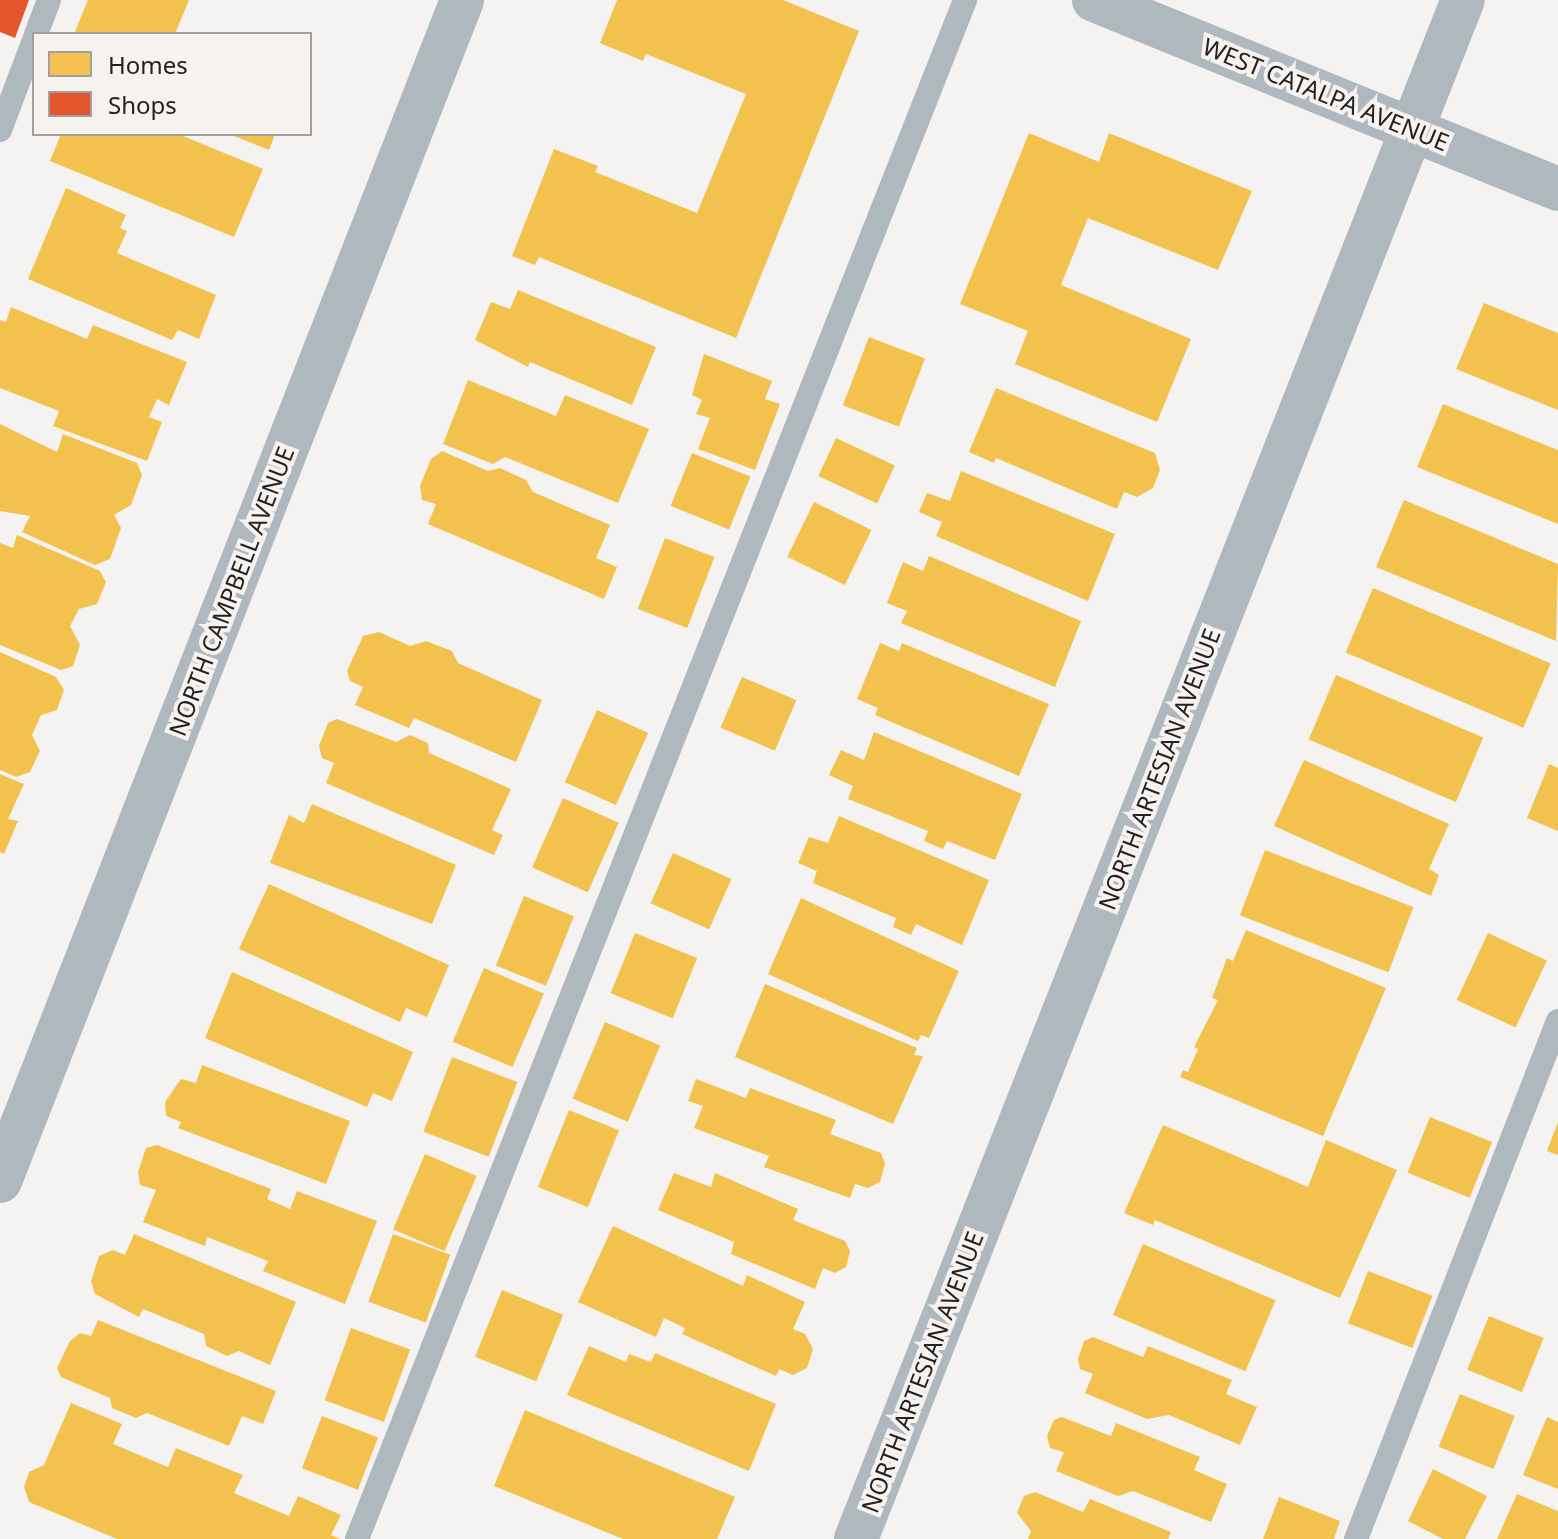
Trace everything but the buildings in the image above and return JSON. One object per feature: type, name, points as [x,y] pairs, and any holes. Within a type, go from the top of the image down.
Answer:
[{"type":"street","name":"NORTH CAMPBELL AVENUE","points":[[0,1181],[462,0]]},
{"type":"street","name":"WEST CATALPA AVENUE","points":[[1094,0],[1558,189]]},
{"type":"street","name":"NORTH ARTESIAN AVENUE","points":[[856,1539],[1463,0]]},
{"type":"lane","points":[[37,32],[49,0]]},
{"type":"lane","points":[[357,1539],[965,0]]},
{"type":"lane","points":[[0,130],[32,45]]},
{"type":"lane","points":[[1356,1539],[1558,1021]]}]
